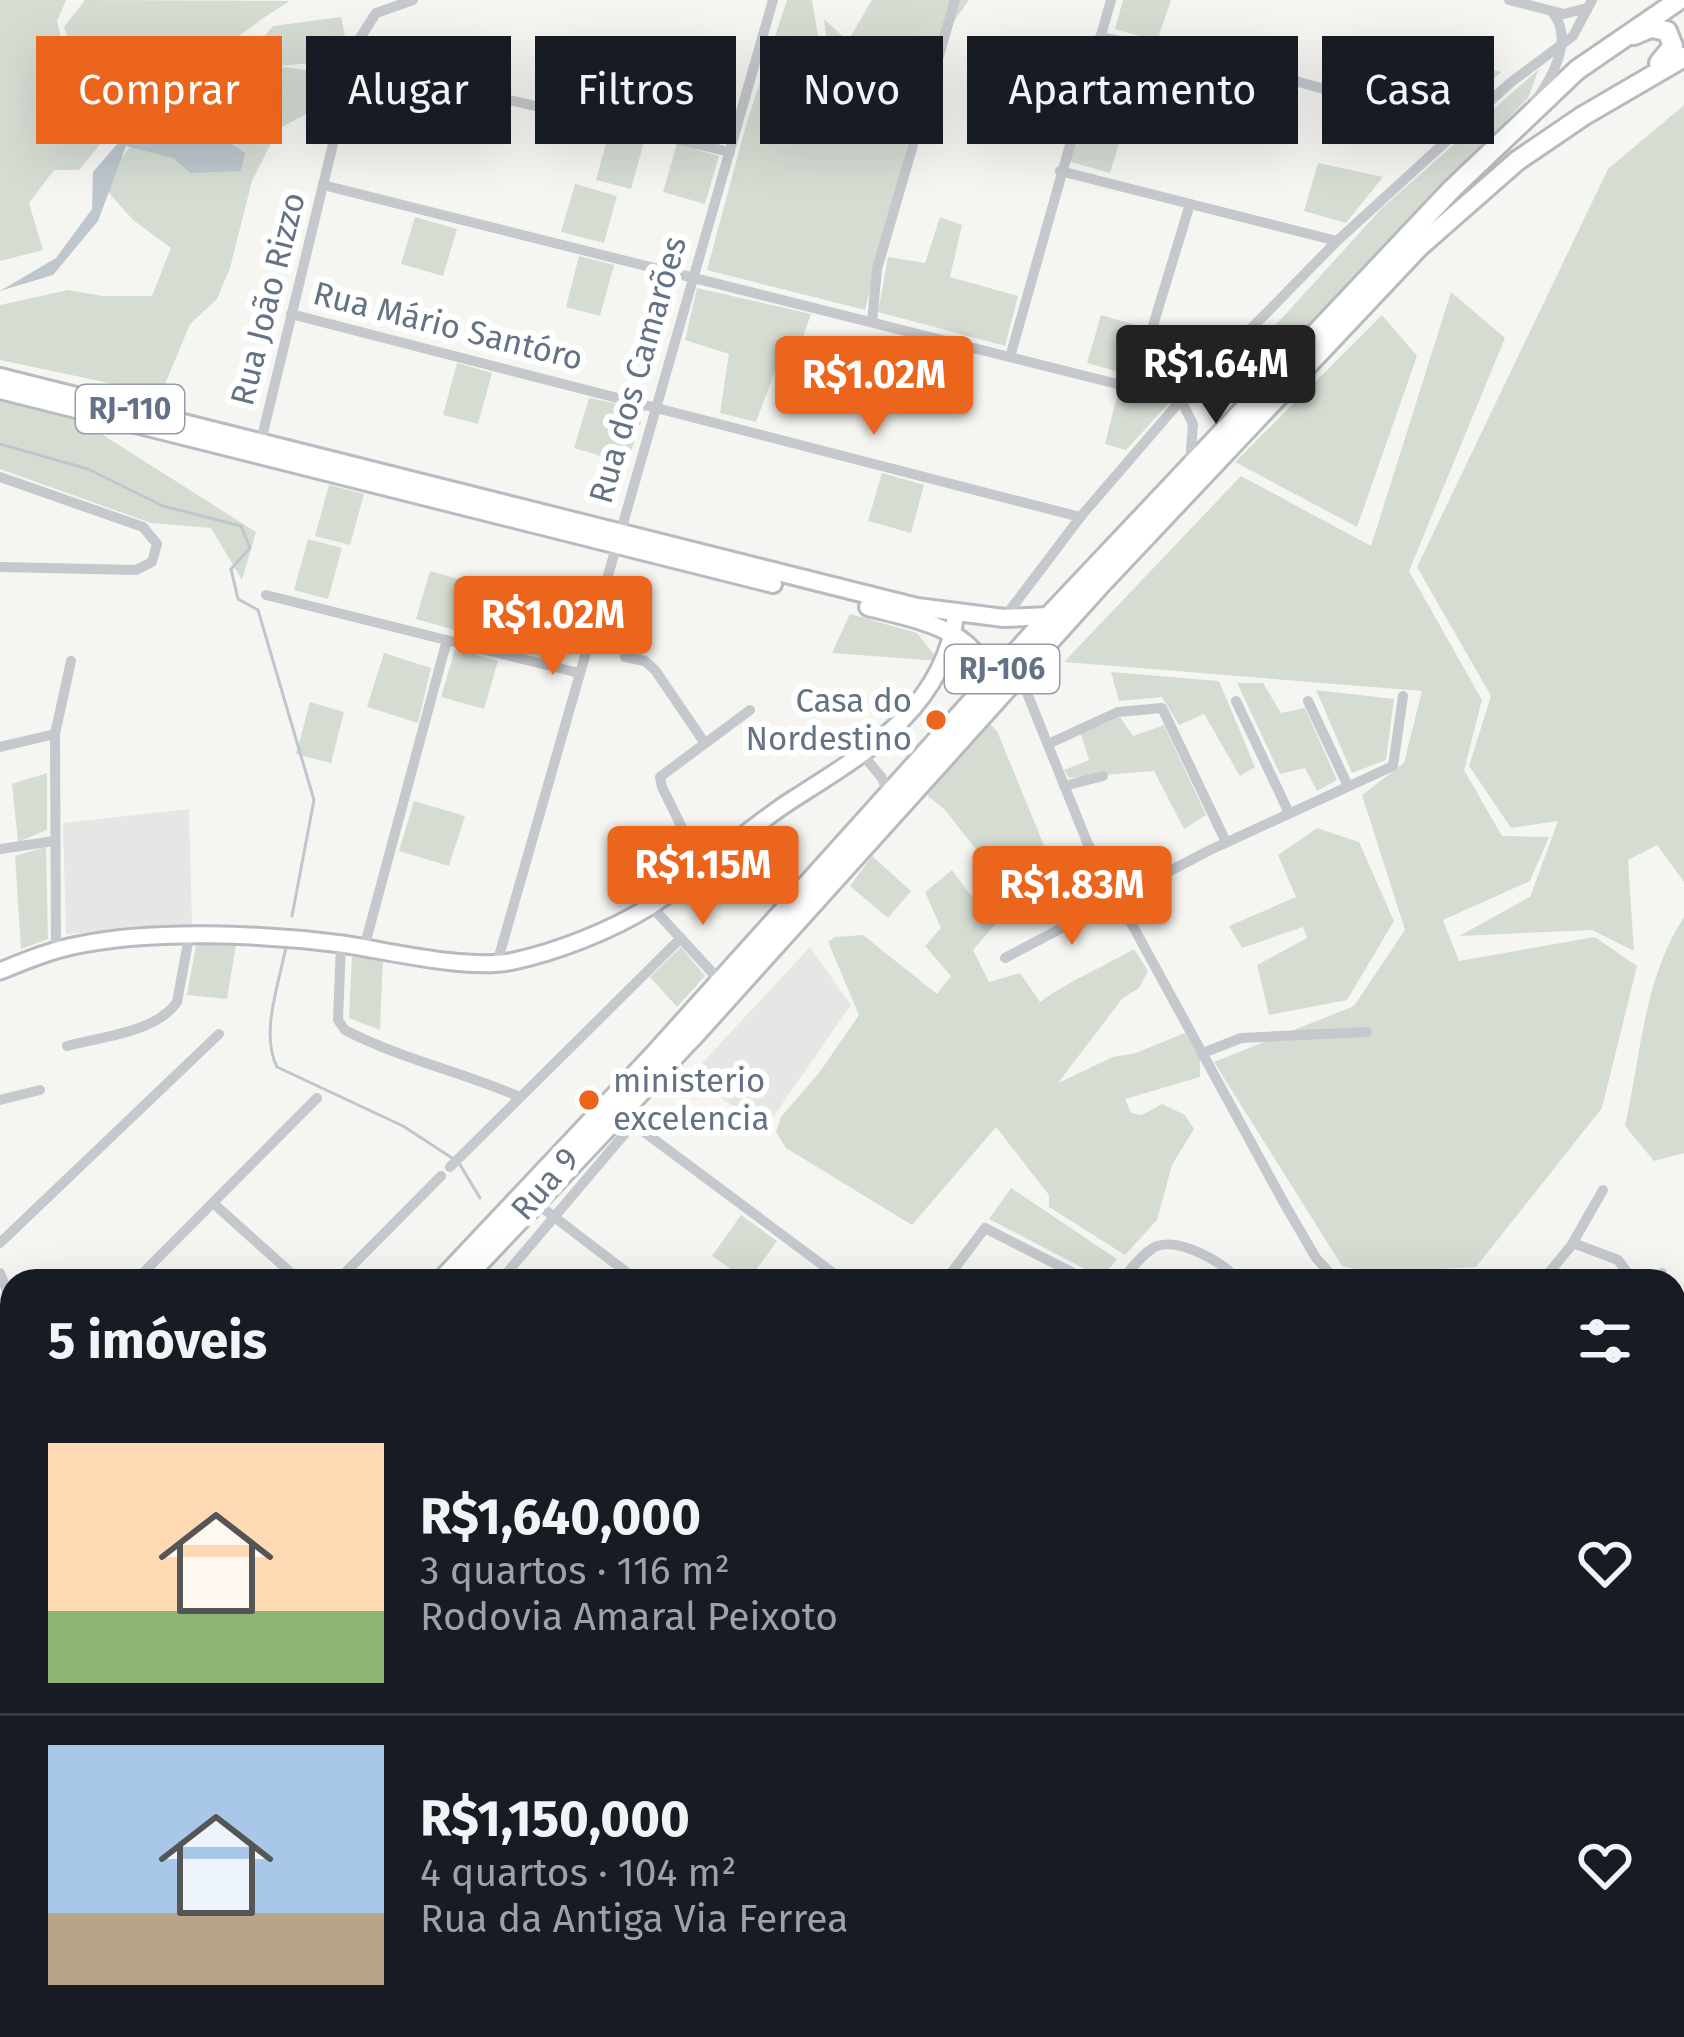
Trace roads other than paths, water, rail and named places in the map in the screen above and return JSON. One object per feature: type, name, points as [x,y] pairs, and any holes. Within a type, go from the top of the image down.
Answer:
[{"type":"highway","name":"RJ-106","points":[[452,1269],[721,982],[890,786],[1436,206],[1522,119],[1607,48],[1679,0]]},
{"type":"highway","points":[[1552,136],[1565,120],[1667,58],[1673,40],[1667,31],[1651,28],[1607,48]]},
{"type":"highway","name":"RJ-106","points":[[476,1269],[544,1209],[627,1119],[1019,673],[1418,247],[1487,184],[1552,136],[1684,57]]},
{"type":"main road","name":"RJ-110","points":[[0,376],[260,448],[891,607],[1004,618],[1049,616]]},
{"type":"main road","name":"RJ-110","points":[[0,390],[260,448]]},
{"type":"main road","name":"RJ-110","points":[[891,607],[953,635]]},
{"type":"main road","points":[[0,971],[96,942],[189,937],[274,937],[496,963],[561,945],[651,906],[789,802],[862,755],[907,716],[946,663],[956,613]]},
{"type":"main road","points":[[953,635],[980,657],[986,671],[985,687]]},
{"type":"street","name":"Rua João Rizzo","points":[[363,36],[370,18],[388,6],[413,0]]},
{"type":"street","name":"Rua dos Camarões","points":[[496,963],[773,0]]},
{"type":"street","points":[[872,322],[877,269],[955,0]]},
{"type":"street","points":[[1101,36],[1112,0]]},
{"type":"street","points":[[1509,0],[1569,15],[1590,4]]},
{"type":"street","points":[[1494,99],[1573,36],[1590,4]]},
{"type":"street","points":[[1522,119],[1551,76],[1561,44],[1561,25],[1552,12]]},
{"type":"street","points":[[1573,36],[1575,53],[1607,48]]},
{"type":"street","points":[[511,100],[730,152]]},
{"type":"street","name":"Rua João Rizzo","points":[[260,448],[333,144]]},
{"type":"street","points":[[1010,357],[1068,144]]},
{"type":"street","points":[[1004,618],[1080,517],[1181,400],[1336,241],[1441,144]]},
{"type":"street","points":[[1060,171],[1336,241]]},
{"type":"street","points":[[323,185],[1181,400],[1193,424],[1190,466]]},
{"type":"street","points":[[1134,388],[1190,204]]},
{"type":"street","name":"Rua Mário Santóro","points":[[291,314],[1080,517]]},
{"type":"street","points":[[0,477],[143,527],[157,544],[152,562],[145,567],[0,567]]},
{"type":"street","points":[[266,595],[579,673]]},
{"type":"street","points":[[364,948],[447,640]]},
{"type":"street","points":[[625,657],[645,661],[655,670],[704,742]]},
{"type":"street","points":[[56,951],[56,734],[71,661]]},
{"type":"street","points":[[1019,673],[1087,842],[1326,1269]]},
{"type":"street","points":[[1005,958],[1226,842],[1393,766],[1403,696]]},
{"type":"street","points":[[1236,701],[1289,813]]},
{"type":"street","points":[[1308,701],[1348,786]]},
{"type":"street","points":[[1048,744],[1118,712],[1162,707],[1226,842]]},
{"type":"street","points":[[701,866],[660,781],[666,770],[750,710]]},
{"type":"street","points":[[0,747],[56,734]]},
{"type":"street","points":[[862,755],[890,786]]},
{"type":"street","points":[[1064,786],[1103,776]]},
{"type":"street","points":[[0,849],[54,841]]},
{"type":"street","points":[[651,906],[721,982]]},
{"type":"street","points":[[68,1046],[128,1030],[175,1008],[189,937]]},
{"type":"street","points":[[349,1269],[681,938]]},
{"type":"street","points":[[341,944],[338,1020],[345,1030],[520,1097]]},
{"type":"street","points":[[1203,1052],[1241,1038],[1367,1032]]},
{"type":"street","points":[[0,1243],[219,1034]]},
{"type":"street","points":[[0,1100],[40,1090]]},
{"type":"street","points":[[147,1269],[317,1098]]},
{"type":"street","points":[[627,1119],[828,1269]]},
{"type":"street","points":[[1552,1269],[1573,1243],[1603,1190]]},
{"type":"street","points":[[213,1203],[287,1269]]},
{"type":"street","points":[[544,1209],[622,1269]]},
{"type":"street","name":"Rua 9","points":[[507,1269],[544,1209]]},
{"type":"street","points":[[953,1269],[986,1228],[1066,1269]]},
{"type":"street","points":[[1573,1243],[1618,1260],[1625,1269]]},
{"type":"street","points":[[1132,1269],[1153,1247],[1165,1245],[1216,1260],[1226,1269]]},
{"type":"waterway","points":[[0,444],[88,469],[163,506],[241,526],[250,548],[231,569],[238,599],[258,610],[314,800],[292,916]]},
{"type":"waterway","points":[[286,947],[271,1024],[277,1067],[403,1126],[452,1158]]},
{"type":"waterway","points":[[459,1163],[480,1198]]},
{"type":"place","name":"Casa do Nordestino","points":[[936,720]]},
{"type":"place","name":"ministerio excelencia","points":[[589,1100]]}]
